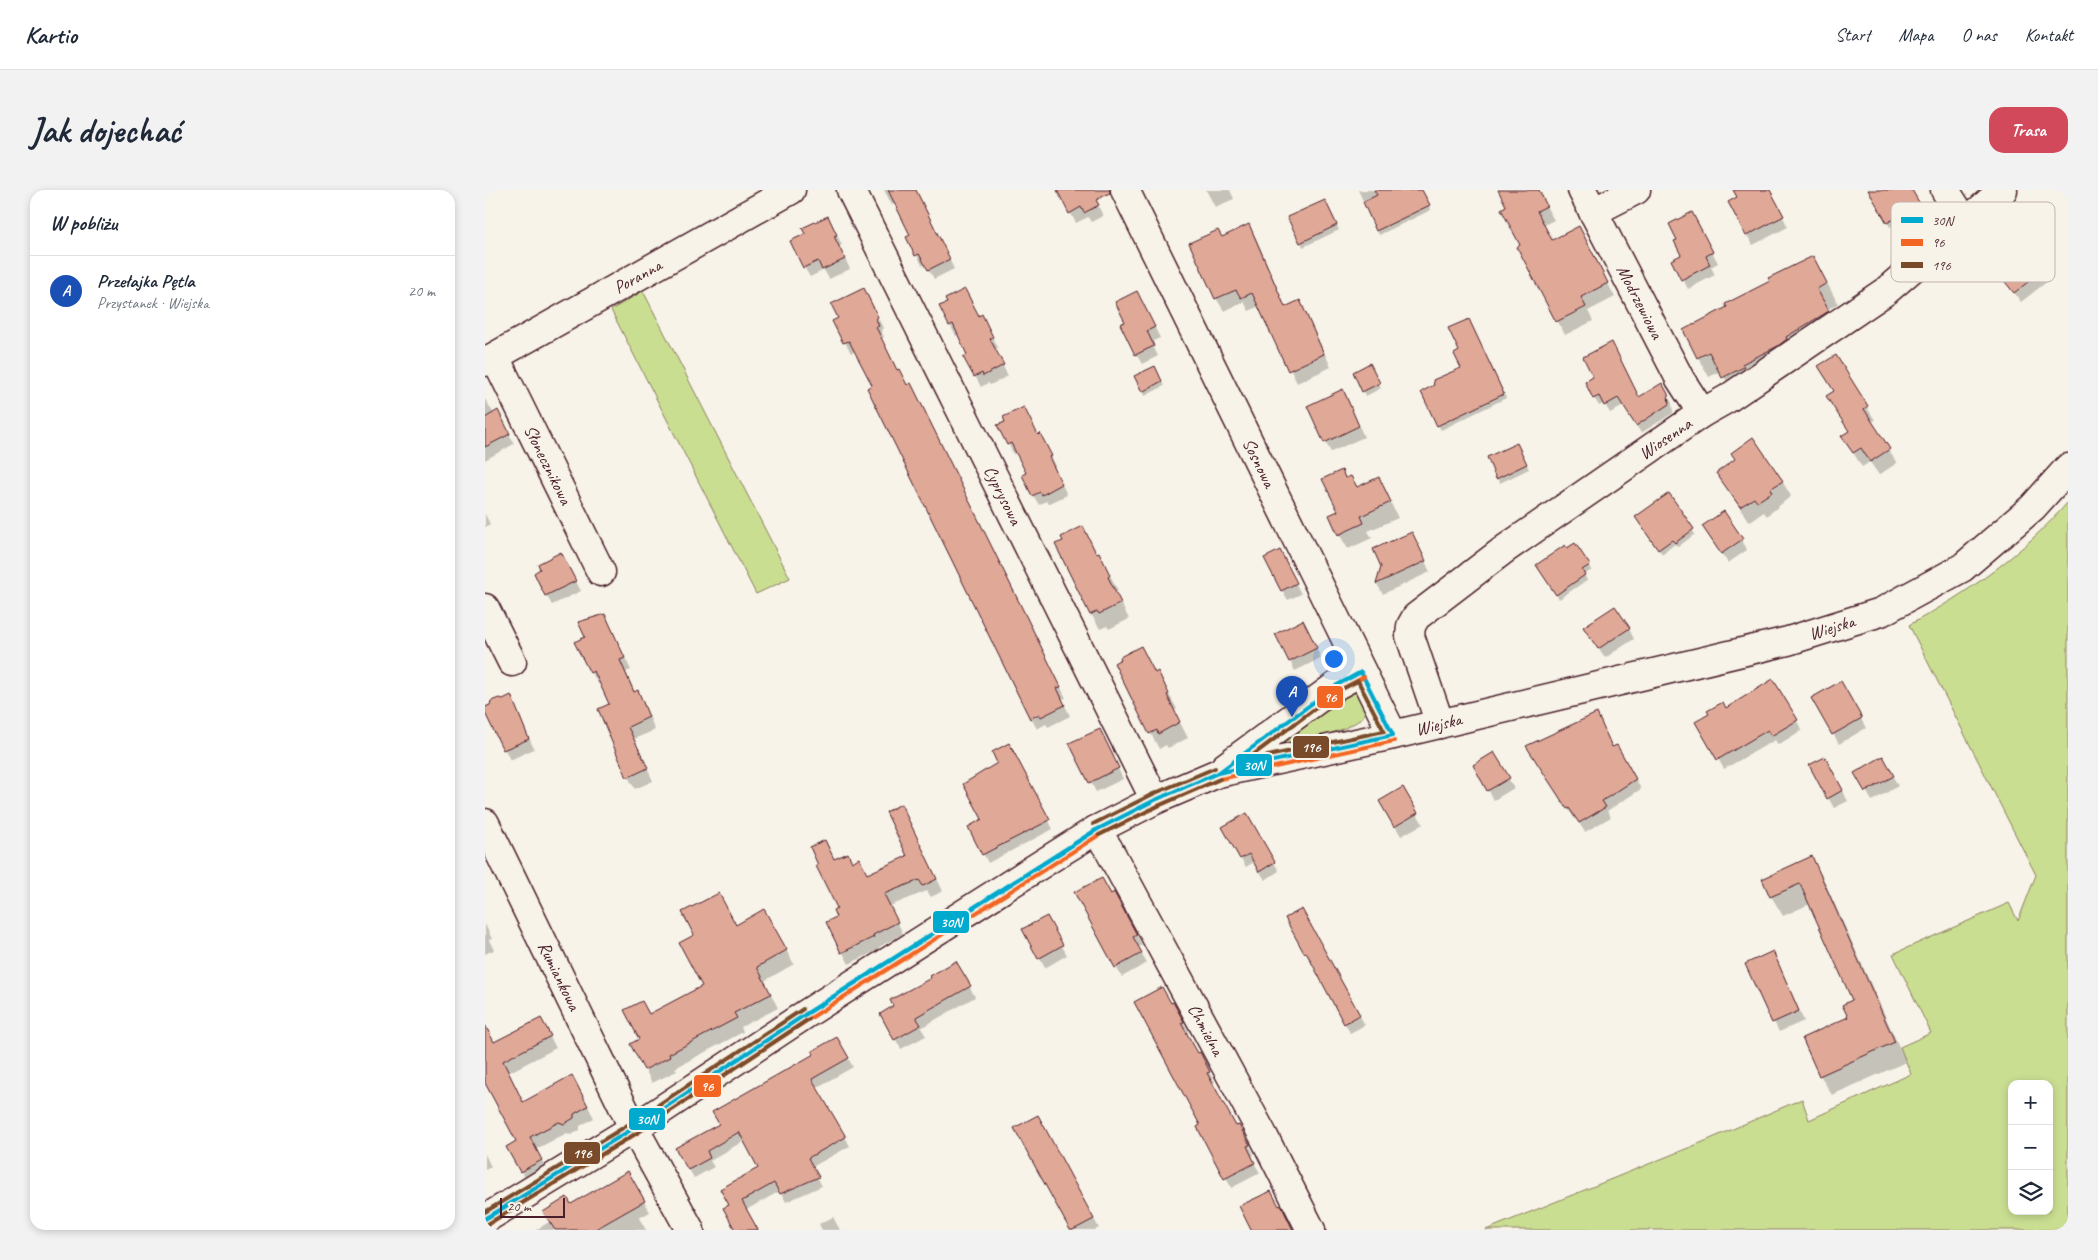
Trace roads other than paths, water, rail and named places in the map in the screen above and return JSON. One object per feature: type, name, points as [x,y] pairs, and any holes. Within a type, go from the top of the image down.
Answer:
[{"type":"street","name":"Poranna","points":[[490,359],[791,190]]},
{"type":"street","name":"Cyprysowa","points":[[851,190],[1155,800]]},
{"type":"street","name":"Sosnowa","points":[[1125,190],[1393,735]]},
{"type":"street","points":[[1587,201],[1636,190]]},
{"type":"street","points":[[1945,190],[1953,202]]},
{"type":"street","name":"Wiosenna","points":[[1989,202],[2003,190]]},
{"type":"street","name":"Modrzewiowa","points":[[1587,201],[1680,379],[1702,413]]},
{"type":"street","name":"Wiosenna","points":[[1440,724],[1410,636],[1411,626],[1416,617],[1505,549],[1702,413],[1784,361],[1887,291],[1897,282]]},
{"type":"street","name":"Słonecznikowa","points":[[490,359],[601,572]]},
{"type":"street","name":"Wiejska","points":[[485,1219],[634,1128],[805,1014],[1096,830],[1155,800],[1218,773],[1393,735],[1788,641],[1881,612],[1962,568],[2033,507],[2068,468]]},
{"type":"street","points":[[485,608],[512,662]]},
{"type":"street","points":[[1218,773],[1330,690],[1361,672]]},
{"type":"street","name":"Rumiankowa","points":[[485,823],[634,1128],[690,1230]]},
{"type":"street","name":"Chmielna","points":[[1096,830],[1113,857],[1311,1230]]},
{"type":"place","name":"Przełajka Pętla","points":[[1292,717]]}]
